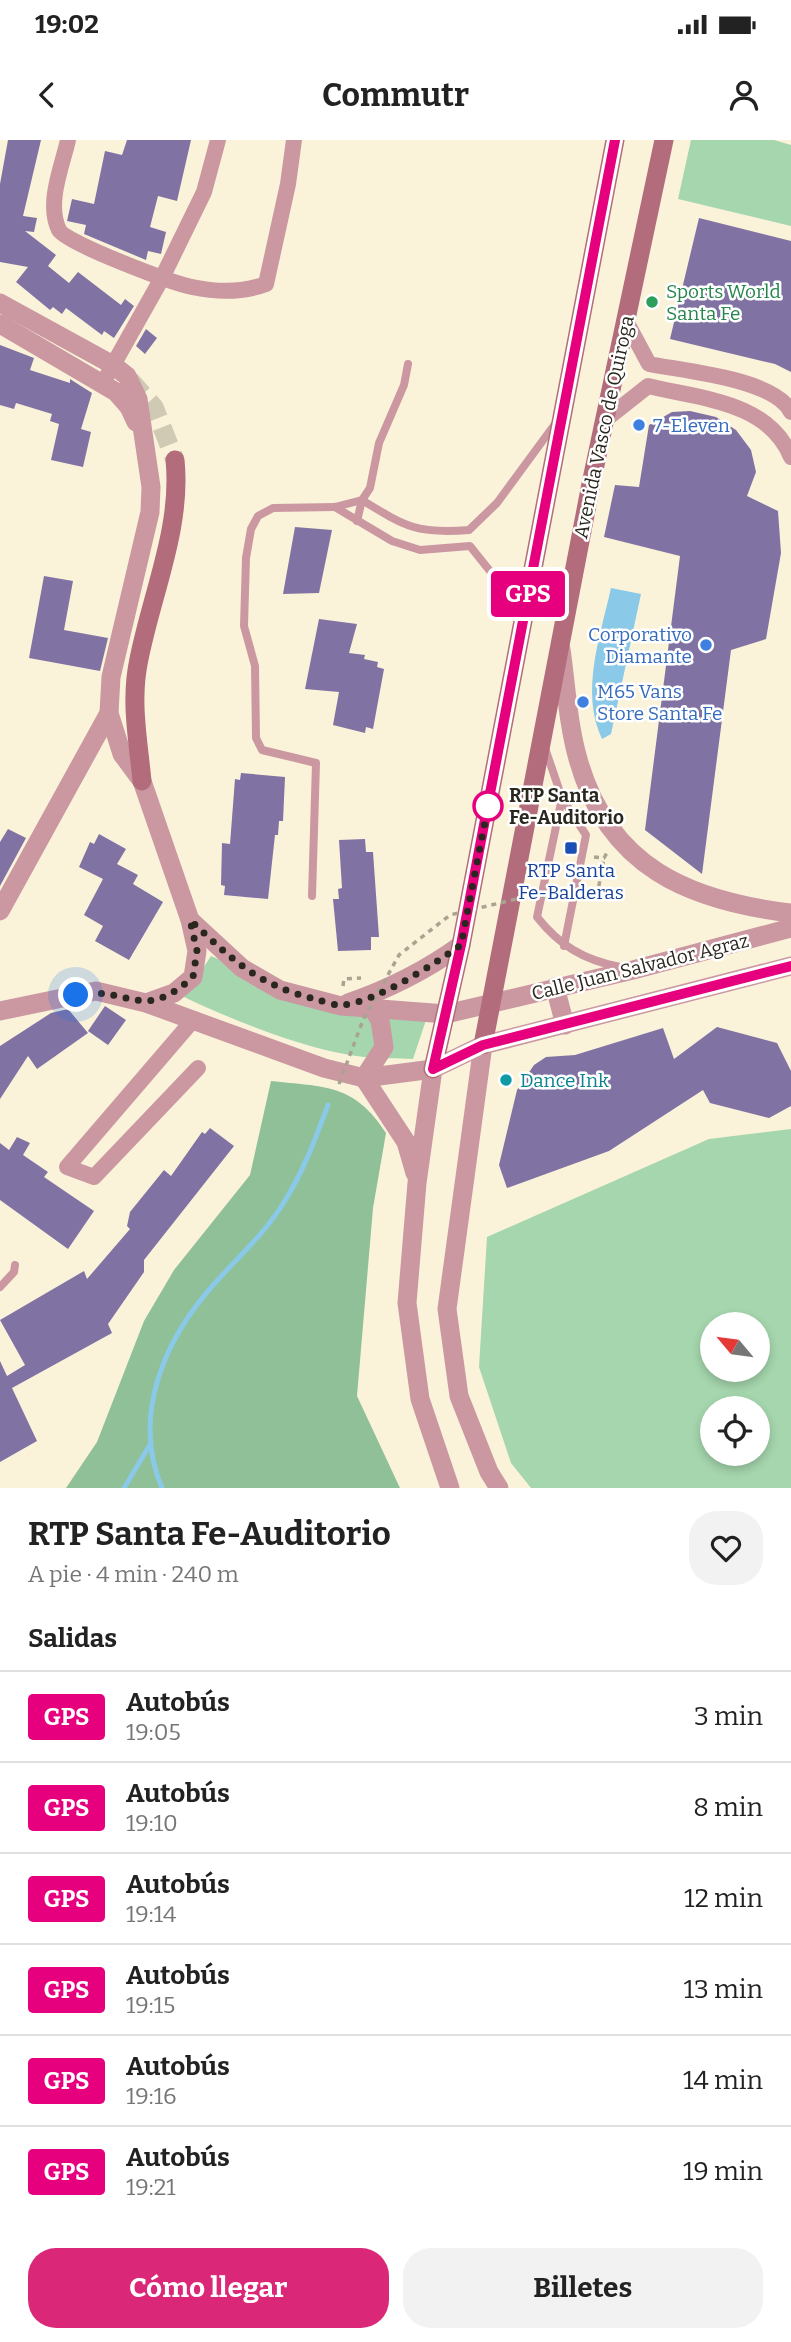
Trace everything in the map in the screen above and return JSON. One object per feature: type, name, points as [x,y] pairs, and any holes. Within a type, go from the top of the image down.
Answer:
[{"type":"main road","points":[[433,1069],[461,945],[615,140]]},
{"type":"main road","name":"Avenida Vasco de Quiroga","points":[[483,1045],[604,420],[664,140]]},
{"type":"main road","points":[[142,781],[133,705],[138,660],[172,520],[177,483],[175,460]]},
{"type":"street","points":[[68,140],[55,196],[54,215],[60,232],[73,242],[162,278],[193,287],[233,292],[266,284],[288,184],[294,140]]},
{"type":"street","points":[[103,383],[162,278],[204,192],[218,140]]},
{"type":"street","points":[[0,303],[113,365],[127,376],[138,399],[151,487],[150,512],[111,677],[109,713],[122,754],[142,781],[190,920],[197,951],[193,977],[174,993],[146,1003]]},
{"type":"street","points":[[626,321],[649,364],[762,389],[787,404],[791,412]]},
{"type":"street","points":[[0,324],[103,383],[129,407],[142,436]]},
{"type":"street","points":[[604,420],[648,386],[739,408],[760,416],[785,442],[791,457]]},
{"type":"street","points":[[560,646],[578,760],[600,810],[616,838],[639,860],[698,893],[719,901],[791,913]]},
{"type":"street","points":[[0,911],[109,713]]},
{"type":"street","name":"Calle Juan Salvador Agraz","points":[[190,920],[242,968],[280,990],[341,1006],[446,1014],[633,970],[791,928]]},
{"type":"street","points":[[341,1006],[389,989],[434,964],[461,945]]},
{"type":"street","name":"Calle Juan Salvador Agraz","points":[[364,1078],[433,1069],[483,1045],[791,966]]},
{"type":"street","points":[[555,987],[565,1025]]},
{"type":"street","points":[[0,1011],[96,991],[146,1003],[324,1068],[364,1078],[406,1142],[417,1183]]},
{"type":"street","points":[[364,1078],[384,1046],[380,1020],[373,1008]]},
{"type":"street","points":[[194,1019],[67,1167],[94,1177],[198,1068]]},
{"type":"street","points":[[483,1045],[447,1309],[459,1396],[489,1472],[499,1488]]},
{"type":"street","points":[[433,1069],[417,1183],[407,1303],[420,1399],[450,1488]]},
{"type":"lane","points":[[357,521],[362,500],[370,488],[379,443],[404,385],[408,364]]},
{"type":"lane","points":[[312,896],[316,763],[262,750],[256,738],[256,666],[244,626],[246,558],[251,529],[258,516],[273,508],[335,507],[362,500],[395,521],[428,533],[469,530],[497,503],[562,414]]},
{"type":"lane","points":[[335,507],[392,541],[420,550],[470,546],[524,614]]},
{"type":"lane","points":[[544,730],[547,754],[562,798],[586,835],[564,946]]},
{"type":"lane","points":[[562,798],[537,917],[564,946],[594,961],[633,970]]},
{"type":"lane","points":[[0,1287],[14,1272],[15,1265]]},
{"type":"path","points":[[339,1084],[363,1020],[399,955],[450,915],[529,896],[597,896],[604,858],[616,838]]},
{"type":"path","points":[[582,856],[604,858]]},
{"type":"green space","points":[[691,140],[774,140],[791,145],[791,226],[678,199]]},
{"type":"green space","points":[[211,956],[349,1015],[426,1020],[413,1059],[342,1054],[296,1042],[184,997]]},
{"type":"green space","points":[[271,1081],[322,1087],[350,1096],[374,1117],[386,1133],[373,1208],[357,1396],[400,1488],[66,1488],[97,1442],[144,1321],[174,1270],[250,1175]]},
{"type":"green space","points":[[791,1129],[791,1488],[531,1488],[511,1463],[479,1367],[487,1237],[709,1139]]},
{"type":"water","points":[[611,588],[641,594],[611,734],[602,739],[596,721],[592,683]]},
{"type":"building","points":[[8,140],[41,140],[23,216],[37,218],[34,232],[25,231],[56,255],[48,266],[69,283],[78,272],[121,305],[125,299],[134,306],[114,338],[104,331],[102,335],[66,308],[62,314],[53,307],[50,310],[16,282],[28,267],[0,262],[0,184]]},
{"type":"building","points":[[127,140],[191,140],[177,201],[158,196],[150,227],[166,232],[161,254],[148,251],[146,260],[84,234],[86,225],[67,221],[72,199],[94,204],[105,151],[122,155]]},
{"type":"building","points":[[699,218],[791,241],[791,372],[775,364],[670,339]]},
{"type":"building","points":[[146,329],[157,338],[145,354],[136,346]]},
{"type":"building","points":[[0,345],[34,358],[30,370],[70,383],[70,379],[92,393],[81,429],[91,432],[83,467],[51,460],[59,424],[50,421],[52,414],[16,403],[14,409],[0,405]]},
{"type":"building","name":"Corporativo Diamante","points":[[690,411],[716,417],[736,430],[751,450],[756,472],[747,496],[778,511],[781,553],[766,639],[731,650],[702,874],[645,830],[680,556],[604,537],[615,485],[639,487],[649,425],[672,412]]},
{"type":"building","points":[[295,527],[332,530],[319,593],[283,594]]},
{"type":"building","points":[[44,576],[73,581],[64,630],[108,638],[100,671],[29,658]]},
{"type":"building","points":[[319,619],[357,624],[349,653],[365,655],[364,659],[378,662],[377,667],[384,669],[373,729],[366,727],[365,733],[333,725],[339,692],[305,689]]},
{"type":"building","points":[[241,773],[285,777],[283,821],[279,821],[278,835],[275,835],[268,899],[224,895],[225,886],[221,885],[222,843],[230,844],[235,779],[240,780]]},
{"type":"building","points":[[8,829],[26,838],[0,886],[0,842]]},
{"type":"building","points":[[99,834],[126,849],[117,864],[138,875],[133,884],[163,902],[129,960],[95,941],[103,926],[84,915],[103,879],[79,867],[90,842],[94,844]]},
{"type":"building","points":[[365,839],[366,852],[373,852],[379,937],[371,937],[371,950],[338,951],[333,899],[339,899],[338,889],[342,888],[339,840]]},
{"type":"building","points":[[105,1006],[126,1020],[108,1045],[88,1031]]},
{"type":"building","points":[[68,1009],[88,1033],[37,1069],[28,1056],[0,1099],[0,1046],[51,1013]]},
{"type":"building","points":[[717,1027],[777,1043],[791,1071],[791,1106],[769,1118],[710,1103],[703,1090],[609,1151],[507,1188],[499,1165],[517,1090],[534,1065],[546,1057],[575,1055],[663,1028],[674,1059]]},
{"type":"building","points":[[210,1128],[234,1146],[144,1260],[144,1272],[108,1324],[112,1333],[12,1388],[37,1441],[0,1462],[0,1361],[7,1376],[25,1365],[0,1320],[84,1271],[87,1279],[130,1229],[127,1226],[130,1212],[164,1170],[171,1176],[202,1132],[205,1134]]},
{"type":"building","points":[[17,1137],[30,1143],[23,1155],[48,1172],[44,1177],[94,1211],[68,1249],[0,1200],[0,1143],[9,1150]]},
{"type":"waterway","points":[[162,1488],[153,1460],[150,1433],[158,1379],[168,1353],[197,1305],[274,1218],[289,1195],[328,1105]]},
{"type":"waterway","points":[[124,1488],[151,1443]]},
{"type":"tunnel","points":[[130,380],[154,407],[175,460]]},
{"type":"bus line","name":"GPS","points":[[615,140],[461,945],[433,1069],[483,1045],[791,966]]},
{"type":"place","name":"Sports World Santa Fe","points":[[652,302]]},
{"type":"place","name":"7-Eleven","points":[[639,425]]},
{"type":"place","name":"Corporativo Diamante","points":[[706,645]]},
{"type":"place","name":"M65 Vans Store Santa Fe","points":[[583,702]]},
{"type":"place","name":"RTP Santa Fe-Auditorio","points":[[488,806]]},
{"type":"place","name":"RTP Santa Fe-Balderas","points":[[571,848]]},
{"type":"place","name":"Dance Ink","points":[[506,1080]]},
{"type":"route","points":[[76,995],[96,991],[146,1003],[174,993],[193,977],[197,951],[190,920],[242,968],[280,990],[341,1006],[389,989],[434,964],[461,945],[489,801],[488,806]]}]
